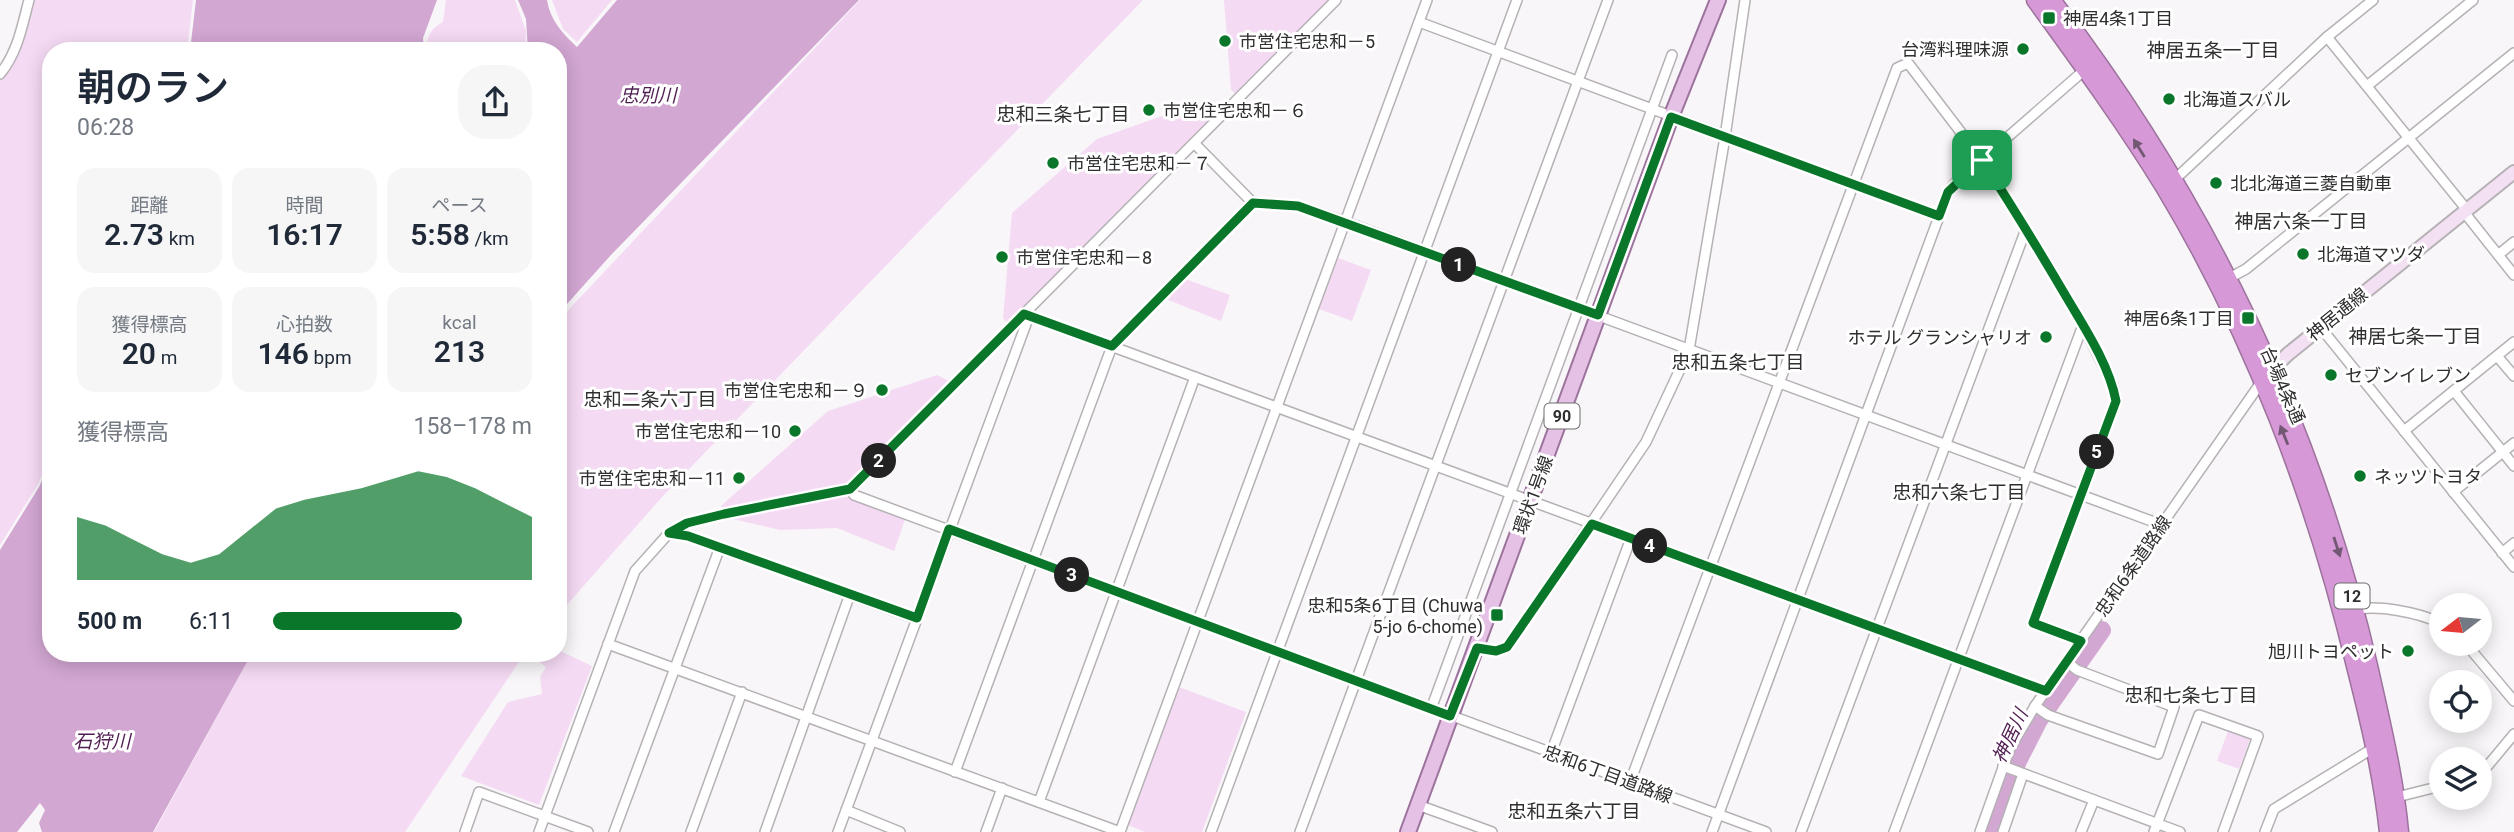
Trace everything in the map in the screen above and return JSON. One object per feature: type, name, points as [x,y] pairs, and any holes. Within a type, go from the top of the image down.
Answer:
[{"type":"highway","name":"台場4条通","points":[[2035,0],[2092,64]]},
{"type":"highway","name":"台場4条通","points":[[2052,0],[2092,64],[2121,118],[2170,185],[2223,281],[2267,375],[2309,503],[2349,611],[2400,832]]},
{"type":"highway","name":"台場4条通","points":[[2388,832],[2390,798]]},
{"type":"main road","name":"環状1号線","points":[[1408,832],[1671,117],[1718,0]]},
{"type":"street","points":[[0,74],[18,43],[29,0]]},
{"type":"street","points":[[539,832],[635,571],[669,533],[687,523],[724,514],[850,489],[1027,315],[1336,0]]},
{"type":"street","points":[[608,643],[1120,832],[1427,0]]},
{"type":"street","points":[[1212,832],[1517,0]]},
{"type":"street","points":[[1300,832],[1354,680],[1608,0]]},
{"type":"street","points":[[1477,648],[1496,651],[1507,647],[1646,442],[1689,350],[1745,0]]},
{"type":"street","points":[[2170,185],[2327,37],[2373,0]]},
{"type":"street","points":[[2367,86],[2473,0]]},
{"type":"street","points":[[1419,22],[1939,216]]},
{"type":"street","points":[[2327,37],[2410,138],[2514,275]]},
{"type":"street","points":[[2223,281],[2246,269],[2514,53]]},
{"type":"street","points":[[1431,709],[1672,55]]},
{"type":"street","points":[[1630,782],[1897,68],[1908,63],[1982,160],[2026,229],[2083,324],[2113,385],[2116,401],[2033,623],[2081,641]]},
{"type":"street","points":[[1712,832],[1948,192],[2092,64]]},
{"type":"street","points":[[1194,144],[1253,203],[1298,206],[1346,222],[2162,525]]},
{"type":"street","name":"神居通線","points":[[2267,375],[2514,172]]},
{"type":"street","points":[[955,772],[1112,346],[1253,203]]},
{"type":"street","points":[[1801,832],[2026,229]]},
{"type":"street","points":[[2498,255],[2514,242]]},
{"type":"street","points":[[1027,315],[2046,691]]},
{"type":"street","points":[[838,832],[1027,315]]},
{"type":"street","points":[[1894,832],[2083,324]]},
{"type":"street","points":[[2321,328],[2514,567]]},
{"type":"street","points":[[2404,431],[2514,342]]},
{"type":"street","points":[[2497,356],[2514,376]]},
{"type":"street","name":"忠和6条道路線","points":[[1980,832],[2014,771],[2010,748],[2041,710],[2046,691],[2071,665],[2081,641],[2267,375]]},
{"type":"street","points":[[1039,802],[1195,377]]},
{"type":"street","points":[[2454,391],[2514,466]]},
{"type":"street","points":[[2453,492],[2514,443]]},
{"type":"street","name":"忠和6丁目道路線","points":[[850,489],[854,495],[1766,832]]},
{"type":"street","points":[[669,533],[688,536],[917,618]]},
{"type":"street","points":[[1551,753],[1631,538]]},
{"type":"street","points":[[2502,553],[2514,543]]},
{"type":"street","points":[[614,832],[720,547]]},
{"type":"street","points":[[765,832],[850,594]]},
{"type":"street","points":[[2349,611],[2370,607],[2429,617]]},
{"type":"street","points":[[2476,656],[2514,701]]},
{"type":"street","points":[[2041,710],[2158,754],[2174,706],[2071,665]]},
{"type":"street","points":[[691,832],[742,692]]},
{"type":"street","points":[[2155,828],[2199,715],[2258,736],[2223,832]]},
{"type":"street","points":[[2492,761],[2514,734]]},
{"type":"street","points":[[2265,832],[2274,809],[2380,743]]},
{"type":"street","points":[[2003,832],[2014,771],[2094,800],[2155,828],[2180,832]]},
{"type":"street","points":[[986,832],[1002,788]]},
{"type":"street","points":[[2390,798],[2429,789]]},
{"type":"street","points":[[465,832],[479,792],[588,832]]},
{"type":"street","points":[[2081,832],[2094,800]]},
{"type":"street","points":[[1418,805],[1491,832]]},
{"type":"street","points":[[846,810],[900,832]]},
{"type":"shaded area","points":[[33,0],[193,0],[188,42],[42,42],[42,475],[0,545],[0,81],[13,63],[25,33]]},
{"type":"shaded area","points":[[446,0],[515,0],[526,31],[525,42],[427,42],[430,33],[443,22]]},
{"type":"shaded area","points":[[552,0],[612,0],[577,42],[563,29]]},
{"type":"shaded area","points":[[860,0],[1143,0],[662,497],[567,605],[567,311]]},
{"type":"shaded area","points":[[1224,0],[1336,0],[1239,97],[1231,90]]},
{"type":"shaded area","points":[[1210,99],[1224,112],[1011,328],[1003,318],[1012,213],[1097,139]]},
{"type":"shaded area","points":[[1338,258],[1371,270],[1352,321],[1319,309]]},
{"type":"shaded area","points":[[1185,279],[1230,295],[1221,321],[1166,299]]},
{"type":"shaded area","points":[[937,375],[955,384],[850,489],[907,514],[894,551],[837,528],[780,530],[733,519],[724,514],[721,506],[828,411]]},
{"type":"shaded area","points":[[567,654],[592,666],[539,805],[461,776],[508,702],[542,694],[540,677],[546,667],[539,662],[567,662]]},
{"type":"shaded area","points":[[247,662],[519,662],[405,832],[154,832]]},
{"type":"shaded area","points":[[1179,687],[1246,712],[1202,832],[1145,832],[1128,825]]},
{"type":"shaded area","points":[[2228,731],[2250,739],[2239,769],[2217,761]]},
{"type":"water","points":[[196,0],[437,0],[423,42],[191,42]]},
{"type":"water","name":"忠別川","points":[[518,0],[547,0],[558,26],[577,47],[617,0],[859,0],[610,256],[567,304],[567,42],[527,42],[526,19]]},
{"type":"water","name":"石狩川","points":[[42,480],[42,662],[247,662],[153,832],[42,832],[39,823],[45,810],[40,803],[17,832],[0,832],[0,550]]},
{"type":"waterway","name":"神居川","points":[[1991,832],[2018,761],[2039,720],[2102,630]]},
{"type":"place","name":"神居4条1丁目","points":[[2049,18]]},
{"type":"place","name":"市営住宅忠和－5","points":[[1225,41]]},
{"type":"place","name":"台湾料理味源","points":[[2023,49]]},
{"type":"place","name":"北海道スバル","points":[[2169,99]]},
{"type":"place","name":"市営住宅忠和－６","points":[[1149,110]]},
{"type":"place","name":"市営住宅忠和－７","points":[[1053,163]]},
{"type":"place","name":"北北海道三菱自動車","points":[[2216,183]]},
{"type":"place","name":"北海道マツダ","points":[[2303,254]]},
{"type":"place","name":"市営住宅忠和－8","points":[[1002,257]]},
{"type":"place","name":"神居6条1丁目","points":[[2248,318]]},
{"type":"place","name":"ホテル グランシャリオ","points":[[2046,337]]},
{"type":"place","name":"セブンイレブン","points":[[2331,375]]},
{"type":"place","name":"市営住宅忠和－９","points":[[882,390]]},
{"type":"place","name":"市営住宅忠和－10","points":[[795,431]]},
{"type":"place","name":"ネッツトヨタ","points":[[2360,476]]},
{"type":"place","name":"市営住宅忠和－11","points":[[739,478]]},
{"type":"place","name":"忠和5条6丁目 (Chuwa 5-jo 6-chome)","points":[[1497,615]]},
{"type":"place","name":"旭川トヨペット","points":[[2408,651]]},
{"type":"district","name":"神居五条一丁目","points":[[2213,50]]},
{"type":"district","name":"忠和三条七丁目","points":[[1063,114]]},
{"type":"district","name":"神居六条一丁目","points":[[2301,221]]},
{"type":"district","name":"神居七条一丁目","points":[[2415,336]]},
{"type":"district","name":"忠和五条七丁目","points":[[1738,362]]},
{"type":"district","name":"忠和二条六丁目","points":[[650,399]]},
{"type":"district","name":"忠和六条七丁目","points":[[1959,492]]},
{"type":"district","name":"忠和七条七丁目","points":[[2191,695]]},
{"type":"district","name":"忠和五条六丁目","points":[[1574,811]]},
{"type":"route","points":[[1671,117],[1939,216],[1948,192],[1982,160],[2083,324],[2113,385],[2116,401],[2033,623],[2081,641],[2046,691],[1592,524],[1507,647],[1496,651],[1477,648],[1450,716],[949,529],[917,618],[688,536],[669,533],[687,523],[724,514],[850,489],[1024,314],[1112,346],[1253,203],[1298,206],[1598,315],[1671,117]]}]
